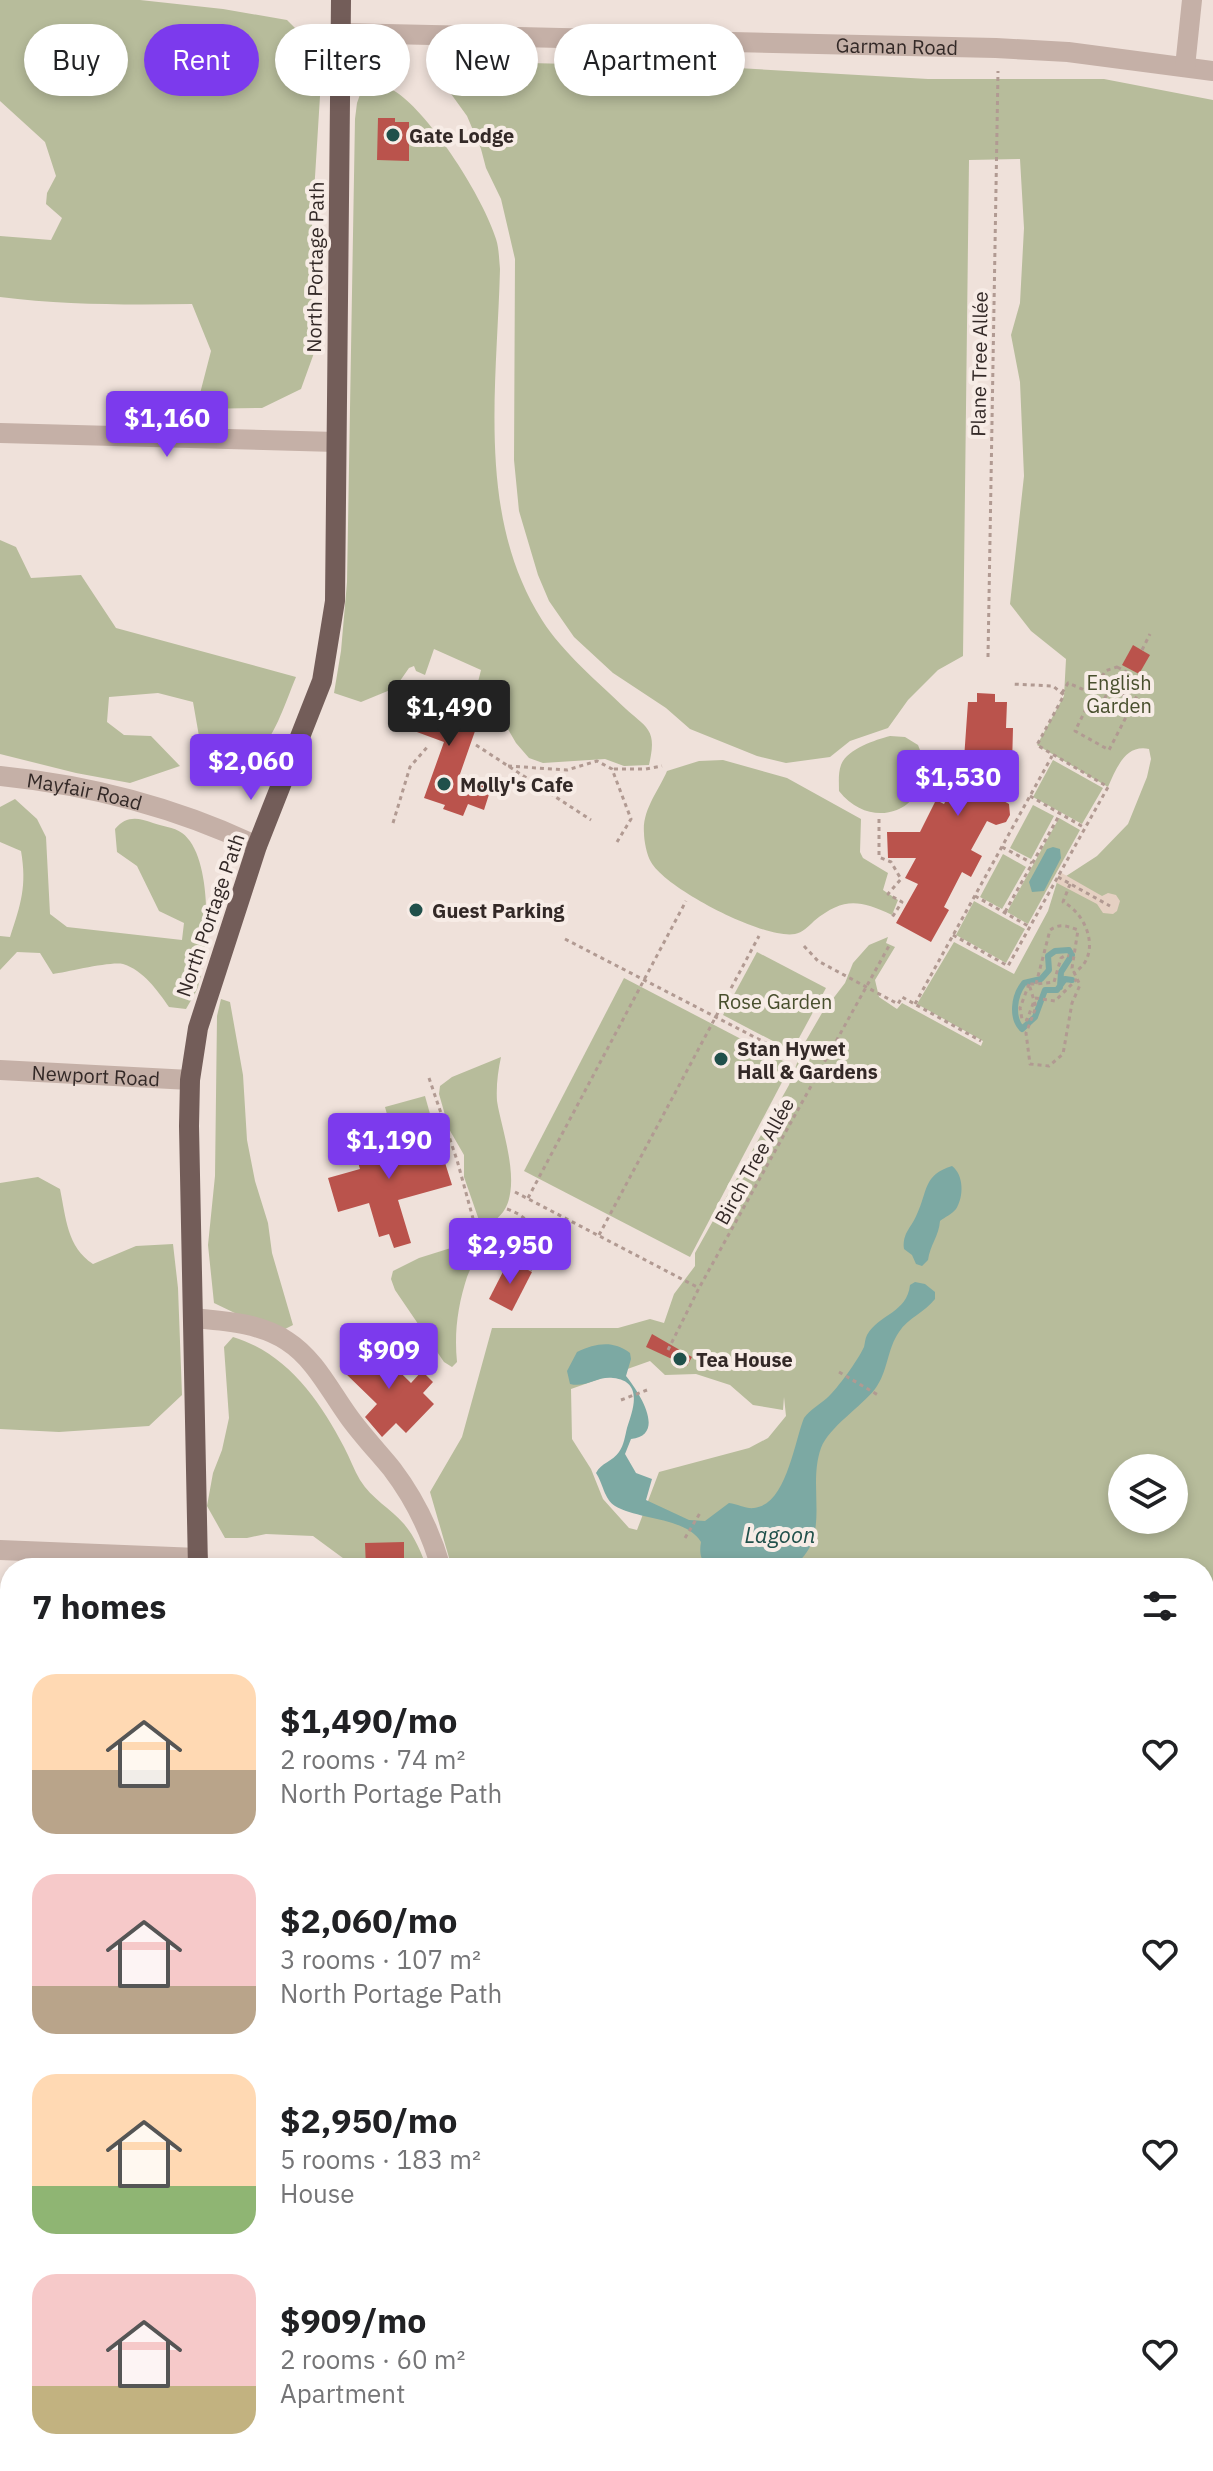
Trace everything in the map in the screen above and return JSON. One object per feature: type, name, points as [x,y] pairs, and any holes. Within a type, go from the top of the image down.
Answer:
[{"type":"main road","name":"North Portage Path","points":[[341,0],[341,24]]},
{"type":"main road","name":"North Portage Path","points":[[198,1558],[190,1080],[205,1002],[257,846],[322,681],[335,601],[340,96]]},
{"type":"street","points":[[1185,67],[1192,0]]},
{"type":"street","name":"Garman Road","points":[[410,35],[996,48],[1068,52],[1213,71]]},
{"type":"street","points":[[0,433],[336,442]]},
{"type":"street","name":"Mayfair Road","points":[[0,776],[64,785],[170,811],[257,846]]},
{"type":"street","name":"Newport Road","points":[[0,1070],[190,1080]]},
{"type":"street","points":[[193,1318],[228,1321],[273,1333],[304,1356],[399,1481],[424,1524],[437,1558]]},
{"type":"street","points":[[0,1550],[122,1558]]},
{"type":"path","name":"Plane Tree Allée","points":[[988,657],[998,71]]},
{"type":"path","points":[[1142,650],[1150,634]]},
{"type":"path","points":[[1117,667],[1137,683],[1139,692],[1109,750],[1075,731],[1094,694],[1105,671],[1117,667]]},
{"type":"path","points":[[1123,681],[1113,683],[1100,707],[1113,714],[1126,690],[1123,681],[1127,672]]},
{"type":"path","points":[[953,935],[1008,966],[1108,787],[1037,745],[1068,683],[1094,694]]},
{"type":"path","points":[[1012,684],[1053,686],[1062,693]]},
{"type":"path","points":[[393,823],[410,767],[429,745]]},
{"type":"path","points":[[476,745],[591,820]]},
{"type":"path","points":[[915,1004],[1052,755]]},
{"type":"path","points":[[508,766],[530,765],[556,770],[597,761],[612,769],[662,766]]},
{"type":"path","points":[[612,769],[631,819],[617,842]]},
{"type":"path","points":[[1030,796],[1085,828]]},
{"type":"path","points":[[1005,912],[1060,814]]},
{"type":"path","points":[[879,819],[879,857],[891,862],[901,879],[888,894],[902,902],[891,919]]},
{"type":"path","points":[[1002,847],[1032,863]]},
{"type":"path","points":[[1058,877],[1110,906]]},
{"type":"path","points":[[1070,884],[1063,902],[1075,908],[1082,918],[1087,930],[1089,957],[1084,968],[1073,974]]},
{"type":"path","points":[[975,896],[1030,927]]},
{"type":"path","points":[[528,1198],[686,901]]},
{"type":"path","points":[[1029,984],[1037,997],[1026,1033],[1030,1064],[1049,1066],[1063,1054],[1072,1003],[1080,985],[1073,974],[1078,930],[1065,925],[1050,930],[1036,982]]},
{"type":"path","points":[[599,1235],[759,936]]},
{"type":"path","points":[[565,939],[820,1071]]},
{"type":"path","name":"Birch Tree Allée","points":[[668,1350],[699,1288],[890,944]]},
{"type":"path","points":[[804,946],[818,961],[898,1004],[902,997],[981,1041]]},
{"type":"path","points":[[1029,984],[1054,982],[1061,958],[1069,956]]},
{"type":"path","points":[[1037,997],[1055,1001],[1077,979]]},
{"type":"path","points":[[1029,984],[1020,1008],[1022,1019],[1027,1020],[1037,997]]},
{"type":"path","points":[[429,1078],[457,1160],[477,1233]]},
{"type":"path","points":[[515,1192],[699,1288]]},
{"type":"path","points":[[507,1209],[522,1215],[535,1231],[536,1246],[530,1271]]},
{"type":"path","points":[[839,1372],[878,1395]]},
{"type":"path","points":[[621,1400],[647,1390]]},
{"type":"path","points":[[685,1538],[700,1513]]},
{"type":"green space","points":[[0,0],[140,0],[287,20],[291,24],[275,24],[275,96],[320,96],[310,258],[314,353],[301,389],[262,408],[196,409],[211,351],[192,304],[96,304],[0,297],[0,236],[51,240],[62,218],[46,204],[47,193],[56,176],[45,142],[0,101]]},
{"type":"green space","name":"English Garden","points":[[538,63],[554,64],[554,96],[745,96],[745,68],[928,79],[1104,79],[1213,100],[1213,1558],[449,1558],[430,1492],[462,1437],[492,1328],[618,1328],[650,1319],[664,1323],[674,1294],[695,1266],[695,1253],[789,1085],[804,1044],[845,983],[853,963],[869,945],[888,937],[886,943],[895,947],[875,980],[879,997],[897,1009],[902,1003],[981,1046],[983,1041],[917,1004],[954,942],[1014,974],[1048,911],[1057,882],[1097,856],[1128,824],[1151,759],[1149,749],[1134,750],[1122,759],[1108,787],[1037,745],[1064,696],[1066,659],[1031,631],[1010,604],[1024,476],[1020,382],[1011,335],[1020,303],[1024,228],[1020,159],[969,160],[963,656],[938,670],[908,700],[888,728],[850,741],[830,757],[786,763],[757,756],[690,729],[666,708],[613,673],[574,637],[549,601],[519,511],[514,460],[515,259],[501,199],[486,168],[467,116],[453,96],[538,96]],"holes":[[[650,1361],[665,1375],[696,1374],[730,1385],[753,1405],[783,1410],[784,1397],[786,1416],[768,1438],[749,1448],[659,1472],[637,1530],[629,1528],[603,1499],[591,1469],[572,1439],[571,1389]]]},
{"type":"green space","points":[[360,96],[401,96],[410,103],[455,159],[490,222],[497,242],[500,269],[495,450],[507,538],[521,580],[550,632],[581,667],[648,730],[652,743],[649,765],[624,766],[605,759],[543,763],[529,758],[516,743],[488,695],[476,690],[481,670],[434,649],[425,675],[416,671],[414,666],[409,668],[395,688],[361,702],[334,693],[347,582]]},
{"type":"green space","points":[[0,540],[16,547],[31,578],[81,575],[116,628],[296,677],[266,743],[242,766],[226,773],[206,776],[193,702],[158,693],[109,697],[107,722],[124,735],[151,736],[180,766],[130,783],[0,754]]},
{"type":"green space","points":[[890,736],[905,737],[918,745],[923,765],[922,783],[914,797],[902,807],[887,813],[871,812],[854,805],[839,791],[840,768],[844,759],[855,750]]},
{"type":"green space","points":[[723,760],[787,778],[861,819],[860,852],[863,858],[888,873],[883,890],[898,900],[892,915],[852,903],[825,913],[800,932],[781,934],[717,910],[660,873],[648,856],[644,825],[648,808],[667,771],[699,761]]},
{"type":"green space","points":[[1053,760],[1103,788],[1082,824],[1033,797]]},
{"type":"green space","points":[[15,799],[37,819],[46,837],[50,914],[67,927],[182,940],[184,923],[159,911],[137,866],[117,852],[115,829],[128,820],[142,820],[179,831],[192,845],[200,862],[204,883],[206,929],[202,972],[186,1009],[169,1007],[143,976],[123,964],[99,965],[53,974],[40,953],[17,952],[0,970],[0,936],[10,937],[23,885],[21,851],[0,842],[0,807]]},
{"type":"green space","points":[[1033,805],[1054,816],[1031,859],[1010,848]]},
{"type":"green space","points":[[1059,818],[1080,830],[1028,924],[1007,912]]},
{"type":"green space","points":[[1003,854],[1026,867],[1002,909],[980,897]]},
{"type":"green space","points":[[974,901],[1025,929],[1006,963],[956,935]]},
{"type":"green space","name":"Rose Garden","points":[[757,952],[826,988],[792,1051],[723,1015]]},
{"type":"green space","points":[[624,978],[791,1065],[690,1257],[524,1171]]},
{"type":"green space","points":[[221,999],[230,1002],[243,1075],[247,1140],[268,1223],[272,1253],[293,1325],[283,1330],[214,1303],[208,1245],[215,1176],[217,1016]]},
{"type":"green space","points":[[501,1057],[497,1101],[511,1171],[511,1190],[507,1206],[497,1218],[481,1226],[464,1177],[464,1155],[449,1129],[439,1094],[440,1086],[452,1077]]},
{"type":"green space","points":[[425,1096],[432,1121],[392,1132],[385,1107]]},
{"type":"green space","points":[[38,1177],[60,1189],[73,1240],[84,1257],[93,1264],[136,1246],[173,1244],[182,1395],[149,1426],[59,1432],[0,1429],[0,1183]]},
{"type":"green space","points":[[470,1242],[478,1246],[478,1250],[461,1298],[456,1329],[457,1362],[452,1367],[444,1362],[395,1290],[391,1279],[393,1271],[419,1258]]},
{"type":"green space","points":[[233,1337],[252,1344],[285,1366],[299,1380],[324,1412],[360,1480],[408,1529],[423,1558],[343,1558],[313,1536],[266,1534],[225,1538],[207,1506],[229,1418],[224,1347]]},
{"type":"shaded area","points":[[1060,872],[1102,896],[1108,893],[1116,895],[1120,901],[1117,911],[1113,914],[1103,913],[1097,904],[1055,882]]},
{"type":"water","points":[[1047,849],[1060,849],[1061,858],[1044,891],[1032,892],[1029,882]]},
{"type":"water","points":[[952,1166],[961,1180],[959,1204],[940,1221],[928,1260],[922,1266],[916,1264],[912,1255],[904,1249],[906,1234],[931,1179]]},
{"type":"water","name":"Lagoon","points":[[915,1282],[925,1284],[935,1292],[935,1299],[903,1327],[895,1339],[875,1389],[825,1440],[817,1464],[815,1528],[812,1542],[802,1558],[702,1558],[701,1542],[694,1534],[673,1523],[625,1511],[608,1499],[596,1473],[622,1446],[633,1405],[633,1390],[623,1380],[613,1378],[570,1384],[567,1371],[577,1352],[604,1344],[630,1353],[626,1376],[643,1402],[649,1422],[642,1436],[631,1439],[625,1454],[636,1473],[652,1479],[646,1500],[689,1520],[705,1521],[729,1503],[754,1508],[774,1496],[787,1471],[804,1418],[837,1388],[861,1353],[867,1335],[904,1302],[910,1285]]},
{"type":"building","name":"Gate Lodge","points":[[378,118],[409,122],[409,161],[377,160]]},
{"type":"building","points":[[1133,645],[1150,655],[1139,674],[1122,665]]},
{"type":"building","points":[[422,684],[466,699],[463,707],[481,714],[460,774],[492,785],[484,810],[468,804],[463,816],[443,809],[445,805],[424,798],[444,742],[406,728],[409,719],[406,718],[415,692],[419,693]]},
{"type":"building","points":[[977,693],[995,694],[995,702],[1007,702],[1006,728],[1013,728],[1012,766],[1016,768],[1000,799],[1009,804],[1010,815],[1006,822],[996,825],[987,821],[971,850],[982,856],[971,877],[962,872],[944,907],[949,910],[931,942],[896,923],[918,884],[905,878],[916,858],[888,858],[887,832],[920,832],[936,800],[944,804],[958,778],[954,768],[964,759],[968,702],[977,702]]},
{"type":"building","points":[[373,1125],[385,1163],[414,1154],[410,1142],[436,1134],[452,1185],[398,1200],[411,1243],[394,1248],[389,1234],[379,1237],[369,1203],[338,1212],[328,1178],[360,1169],[349,1133]]},
{"type":"building","points":[[509,1260],[532,1272],[512,1311],[489,1299]]},
{"type":"building","points":[[652,1334],[692,1357],[687,1366],[646,1347]]},
{"type":"building","points":[[370,1343],[411,1383],[422,1371],[433,1382],[423,1393],[434,1404],[406,1433],[396,1423],[382,1437],[365,1417],[377,1404],[343,1371]]},
{"type":"building","points":[[404,1542],[404,1558],[366,1558],[365,1543]]},
{"type":"waterway","points":[[1060,987],[1061,972],[1072,955],[1069,950],[1055,951],[1048,956],[1049,970],[1041,979],[1024,983],[1021,988],[1015,1013],[1022,1029],[1035,1017],[1045,990],[1057,990],[1065,979],[1072,980]]},
{"type":"place","name":"Gate Lodge","points":[[393,135]]},
{"type":"place","name":"Molly's Cafe","points":[[444,784]]},
{"type":"place","name":"Guest Parking","points":[[416,910]]},
{"type":"place","name":"Stan Hywet Hall & Gardens","points":[[721,1059]]},
{"type":"place","name":"Tea House","points":[[680,1359]]}]
